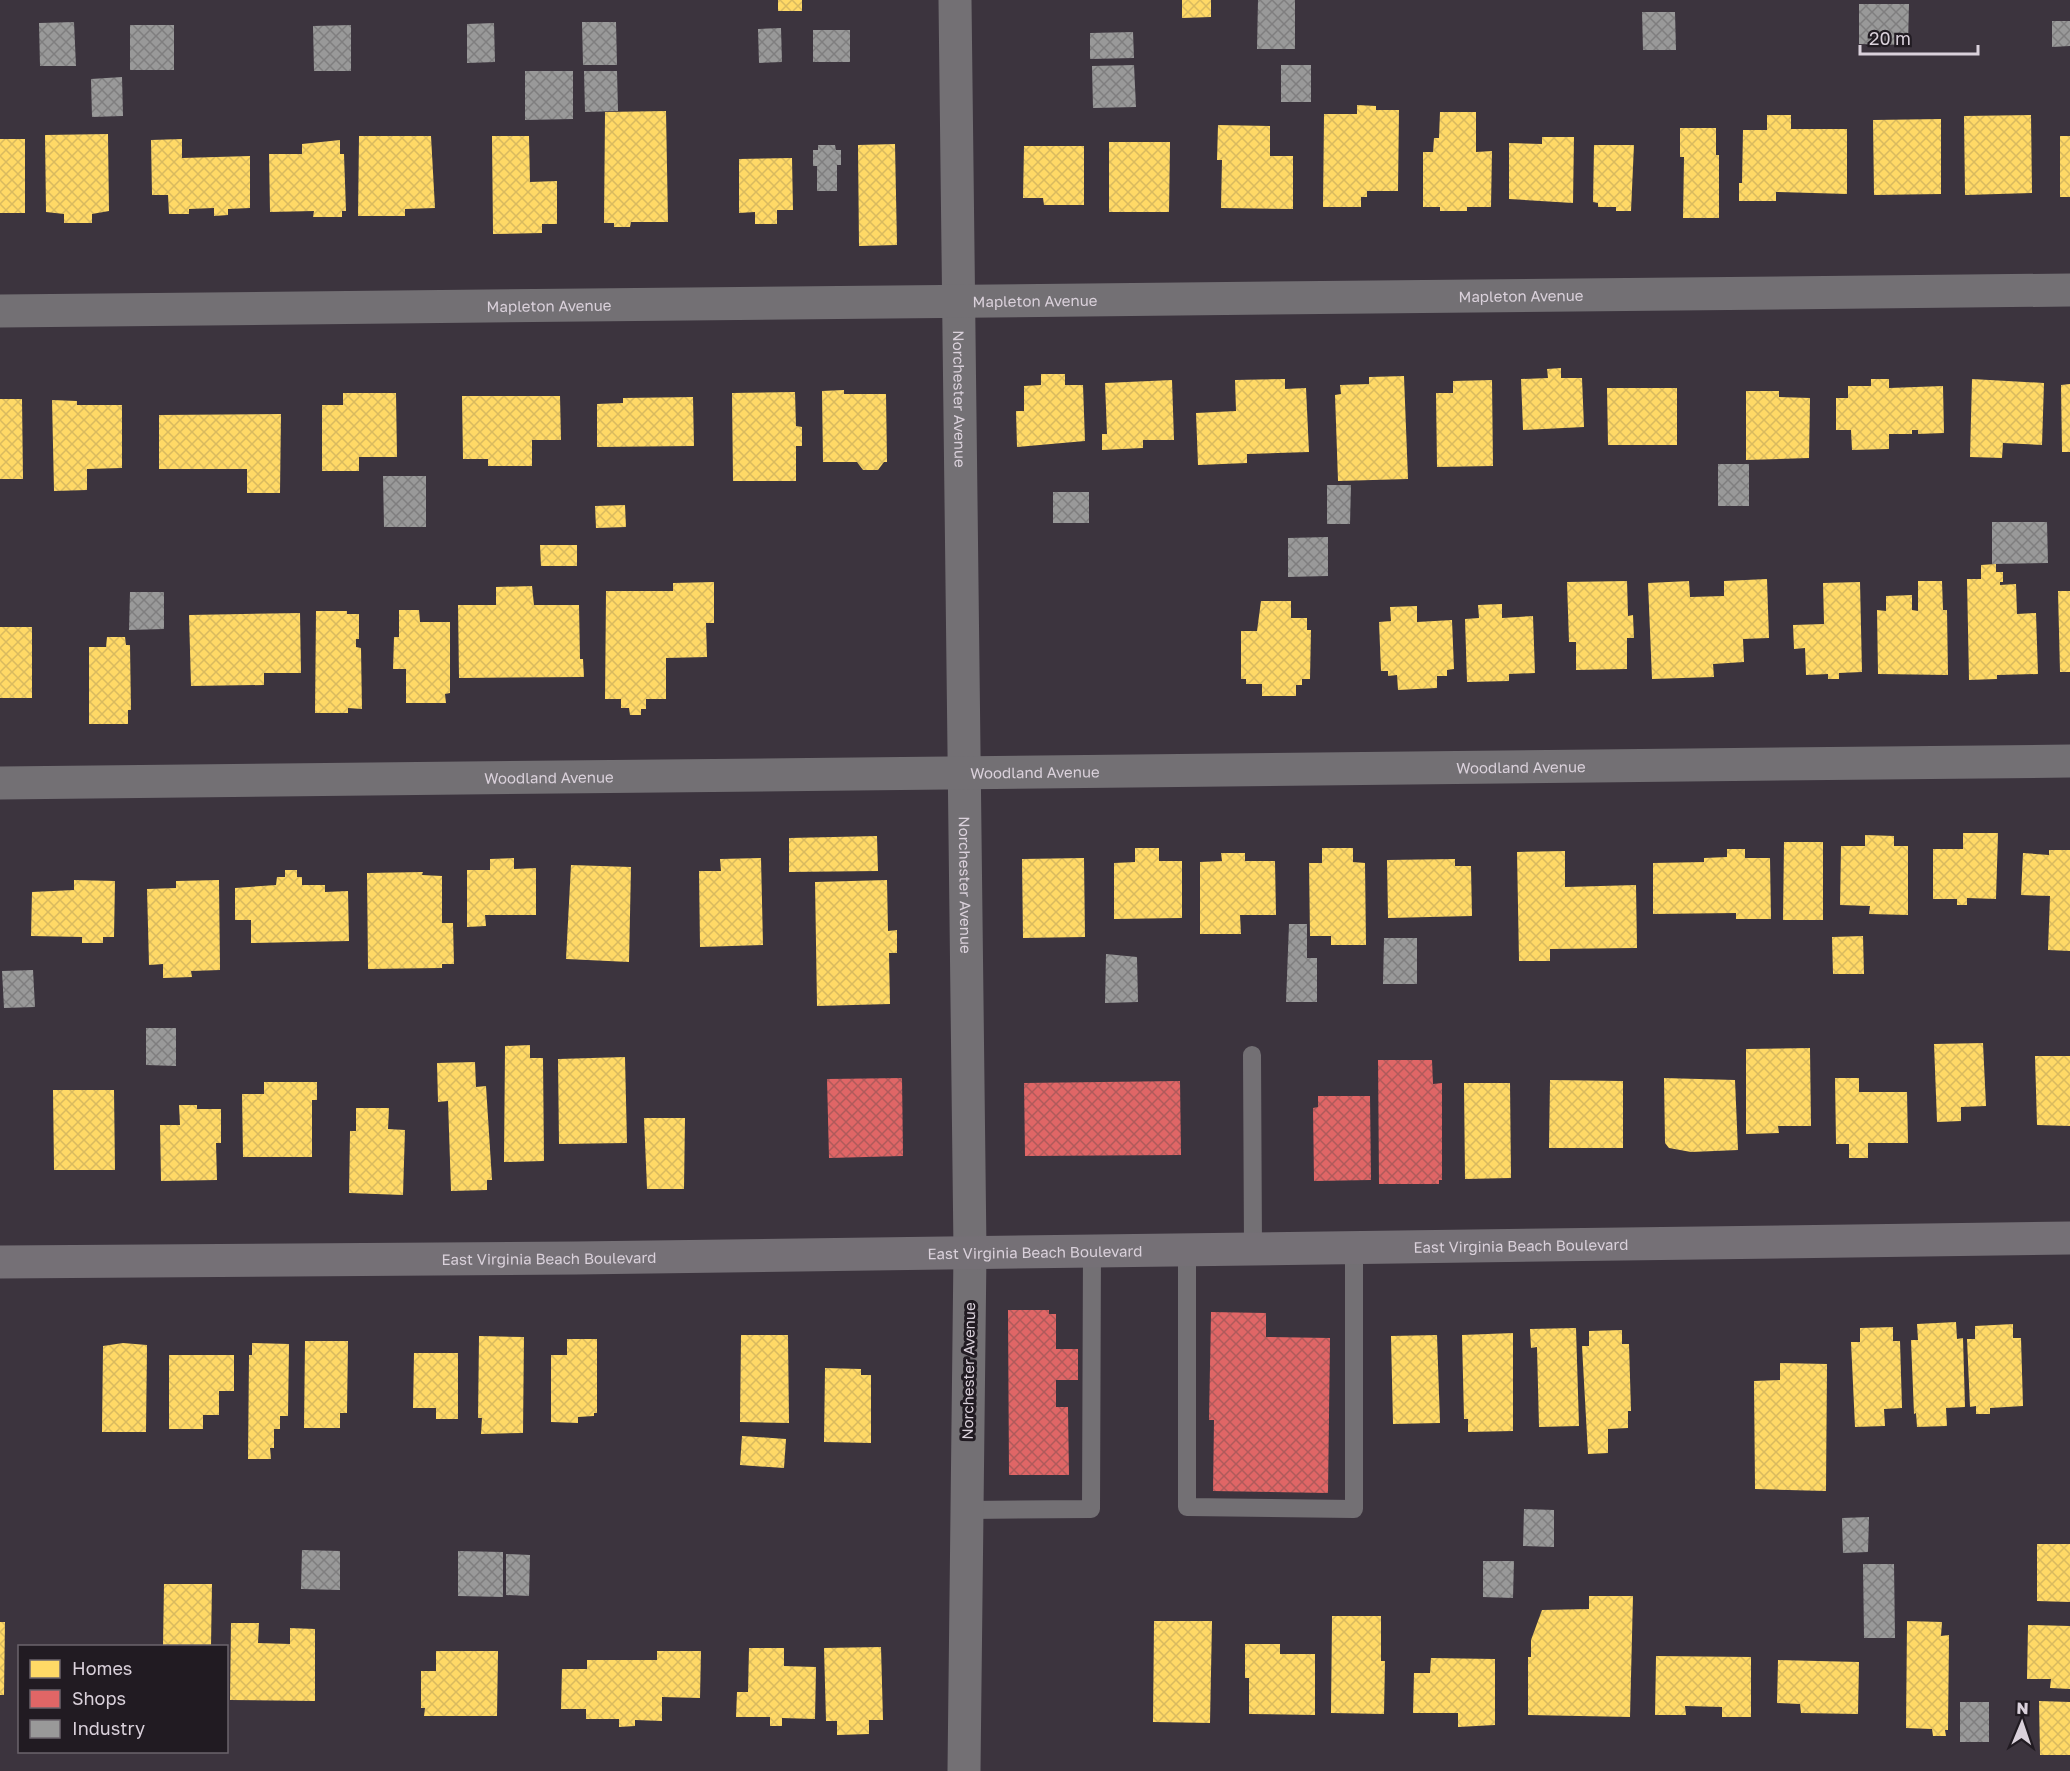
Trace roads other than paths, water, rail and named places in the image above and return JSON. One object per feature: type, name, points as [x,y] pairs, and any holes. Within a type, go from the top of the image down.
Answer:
[{"type":"main road","name":"East Virginia Beach Boulevard","points":[[0,1262],[576,1258],[1092,1249],[2070,1238]]},
{"type":"street","name":"Norchester Avenue","points":[[956,0],[970,1251],[964,1771]]},
{"type":"street","name":"Mapleton Avenue","points":[[0,311],[2070,290]]},
{"type":"street","name":"Woodland Avenue","points":[[0,783],[2070,761]]},
{"type":"lane","points":[[1252,1055],[1253,1248]]},
{"type":"lane","points":[[1187,1248],[1187,1507],[1354,1509],[1354,1246]]},
{"type":"lane","points":[[967,1510],[1091,1509],[1092,1249]]}]
